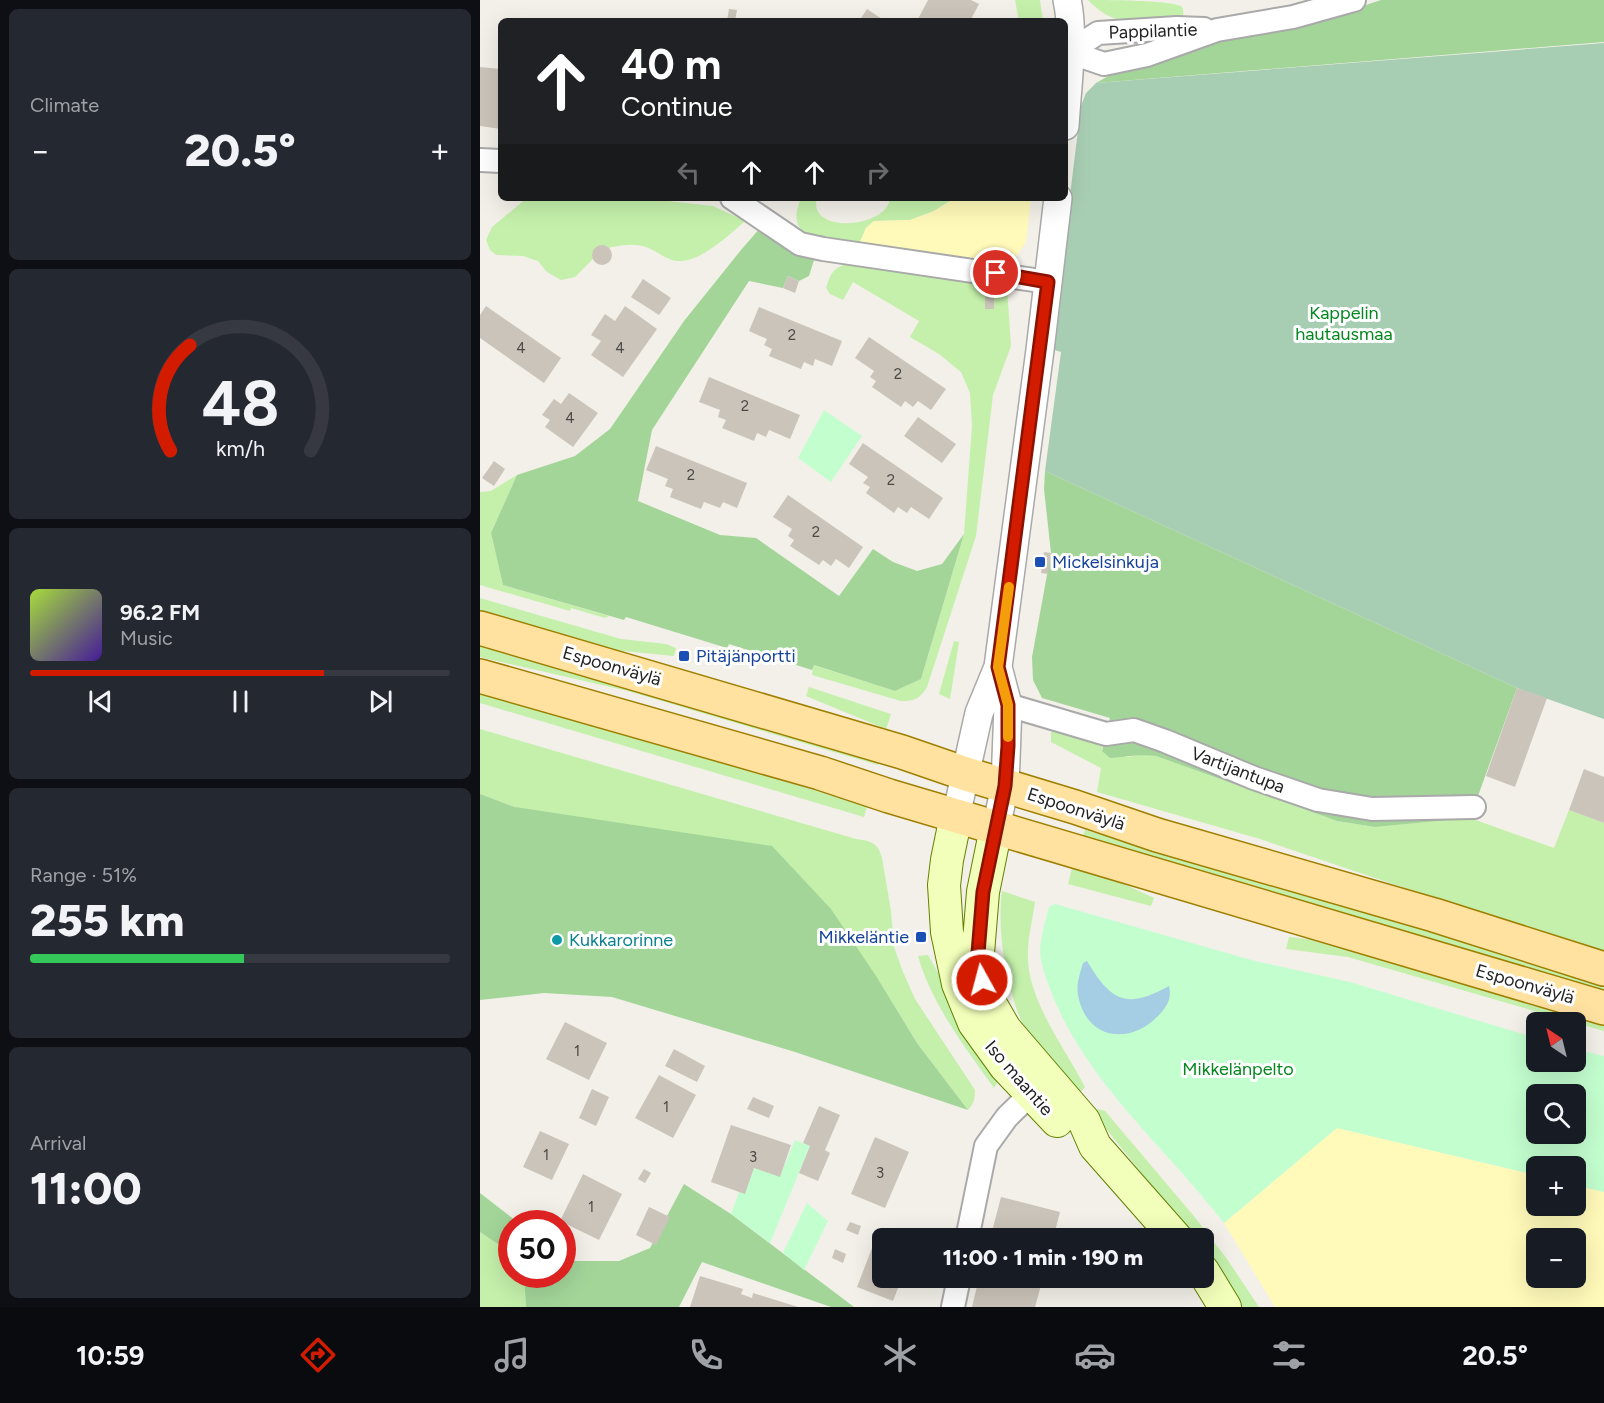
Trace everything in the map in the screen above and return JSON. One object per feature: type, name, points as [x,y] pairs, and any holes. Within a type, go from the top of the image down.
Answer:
[{"type":"main road","name":"Espoonväylä","points":[[480,628],[890,749],[1157,835],[1434,915],[1604,969]]},
{"type":"main road","name":"Espoonväylä","points":[[480,676],[820,773],[860,788],[1604,1008]]},
{"type":"main road","name":"Iso maantie","points":[[956,816],[946,860],[944,885],[947,932],[958,984],[974,1023],[1005,1066],[1038,1086]]},
{"type":"main road","name":"Iso maantie","points":[[996,828],[983,892],[978,953],[982,980],[990,1003],[1038,1086],[1070,1133],[1095,1146],[1167,1228]]},
{"type":"main road","points":[[1214,1288],[1225,1307]]},
{"type":"street","points":[[1067,0],[1069,8],[1068,70]]},
{"type":"street","name":"Pappilantie","points":[[1069,52],[1104,64],[1147,55],[1217,30],[1293,17],[1354,0]]},
{"type":"street","name":"Pappilantie","points":[[1069,52],[1098,33],[1177,28],[1217,30]]},
{"type":"street","points":[[480,160],[498,161]]},
{"type":"street","points":[[737,201],[800,243],[823,249],[1048,282]]},
{"type":"street","points":[[956,816],[979,713],[998,667],[1058,201]]},
{"type":"street","points":[[996,828],[1005,786],[1008,705],[998,667]]},
{"type":"street","name":"Vartijantupa","points":[[1008,705],[1106,734],[1134,730],[1254,778],[1318,800],[1372,809],[1474,807]]},
{"type":"street","points":[[969,1228],[986,1146],[1007,1117],[1038,1086]]},
{"type":"street","points":[[953,1307],[957,1288]]},
{"type":"green space","points":[[1015,0],[1040,0],[1043,18],[1018,18]]},
{"type":"green space","points":[[1088,0],[1166,3],[1182,7],[1183,17],[1179,20],[1130,22],[1109,16]]},
{"type":"green space","points":[[1381,0],[1604,0],[1604,42],[1096,83],[1124,69],[1153,60]]},
{"type":"green space","name":"Kappelin hautausmaa","points":[[1604,43],[1604,719],[1517,688],[1045,471],[1061,352],[1051,349],[1081,106],[1086,93],[1096,83]]},
{"type":"green space","points":[[523,201],[668,201],[713,206],[745,221],[714,247],[695,258],[677,261],[650,248],[617,246],[599,250],[575,277],[561,280],[547,272],[538,261],[523,256],[496,255],[490,250],[486,240],[492,227]]},
{"type":"green space","points":[[800,201],[817,201],[817,210],[824,218],[849,223],[876,216],[886,208],[889,201],[950,201],[934,211],[910,220],[874,221],[866,228],[859,244],[811,236],[803,231],[798,223],[797,213]]},
{"type":"green space","points":[[761,227],[815,257],[809,276],[799,281],[788,276],[783,288],[749,281],[652,430],[638,501],[720,535],[756,538],[839,596],[873,549],[893,562],[917,571],[942,564],[964,534],[921,679],[895,691],[814,665],[812,670],[729,644],[727,648],[626,617],[624,620],[503,585],[491,533],[517,475],[575,456],[610,429],[684,321]]},
{"type":"green space","points":[[854,262],[1007,288],[1011,346],[993,395],[976,536],[927,687],[919,697],[910,700],[901,701],[812,675],[813,665],[895,691],[921,679],[964,534],[972,426],[970,393],[961,372],[939,354],[910,337],[919,321],[853,282],[843,300],[830,294],[826,288],[832,273],[838,267]]},
{"type":"green space","points":[[824,410],[862,436],[831,482],[798,458]]},
{"type":"green space","points":[[1045,471],[1517,688],[1470,818],[1375,827],[1337,821],[1156,756],[1110,758],[1102,751],[1110,718],[1042,698],[1033,680],[1032,657],[1051,553],[1044,489]]},
{"type":"green space","points":[[517,475],[491,533],[503,585],[609,616],[605,618],[571,608],[570,611],[480,585],[480,492],[491,491]]},
{"type":"green space","points":[[480,598],[621,639],[666,644],[676,648],[674,656],[604,649],[480,612]]},
{"type":"green space","points":[[480,640],[881,756],[878,765],[628,691],[480,657]]},
{"type":"green space","points":[[954,641],[959,642],[950,699],[939,694]]},
{"type":"green space","points":[[809,687],[891,714],[886,729],[806,696]]},
{"type":"green space","points":[[480,690],[867,806],[864,817],[480,703]]},
{"type":"green space","points":[[480,729],[876,845],[882,858],[891,911],[894,947],[915,999],[975,1090],[974,1101],[970,1108],[968,1110],[917,1043],[878,979],[515,807],[480,794]]},
{"type":"green space","points":[[1051,731],[1102,745],[1102,751],[1128,757],[1143,754],[1156,756],[1337,821],[1375,827],[1470,818],[1554,848],[1569,810],[1604,823],[1604,951],[1479,913],[1260,839],[1097,792],[1101,768],[1051,742]]},
{"type":"green space","points":[[480,794],[515,807],[772,846],[831,909],[917,1043],[968,1110],[795,1052],[612,997],[544,993],[480,1000]]},
{"type":"green space","points":[[1085,830],[1604,980],[1604,992],[1082,838]]},
{"type":"green space","points":[[1073,864],[1098,872],[1154,898],[1151,906],[1068,884]]},
{"type":"green space","points":[[1002,891],[1035,902],[1028,946],[1033,987],[1048,1022],[1085,1087],[1078,1095],[1039,1054],[1018,1013],[1006,972],[1003,951]]},
{"type":"green space","name":"Mikkelänpelto","points":[[1055,904],[1255,961],[1350,982],[1526,1035],[1526,1072],[1586,1072],[1586,1052],[1604,1056],[1604,1192],[1586,1188],[1586,1156],[1526,1156],[1526,1173],[1337,1128],[1224,1223],[1109,1089],[1088,1061],[1052,994],[1041,960],[1041,940],[1049,907]]},
{"type":"green space","points":[[1289,937],[1354,944],[1581,1012],[1538,1012],[1348,957],[1286,949]]},
{"type":"green space","points":[[928,955],[991,1067],[997,1083],[994,1088],[950,1025],[932,992],[918,956]]},
{"type":"green space","points":[[1586,1014],[1604,1019],[1604,1031],[1586,1026]]},
{"type":"green space","points":[[1098,1109],[1105,1111],[1203,1228],[1185,1228],[1092,1111]]},
{"type":"green space","points":[[795,1140],[810,1146],[770,1243],[731,1214],[739,1192],[754,1168],[780,1176]]},
{"type":"green space","points":[[684,1184],[731,1214],[854,1307],[831,1307],[702,1262],[679,1307],[526,1307],[525,1288],[576,1288],[576,1261],[619,1261],[650,1248]]},
{"type":"green space","points":[[480,1193],[502,1210],[498,1210],[498,1244],[480,1232]]},
{"type":"green space","points":[[807,1203],[828,1221],[804,1270],[783,1253]]},
{"type":"green space","points":[[480,1232],[498,1244],[498,1288],[525,1288],[526,1307],[480,1307]]},
{"type":"green space","points":[[1214,1242],[1259,1307],[1242,1307],[1214,1267]]},
{"type":"sand","points":[[950,201],[1031,201],[1026,242],[1011,264],[1006,266],[859,244],[866,228],[874,221],[910,220],[934,211]]},
{"type":"sand","points":[[1337,1128],[1526,1173],[1526,1216],[1586,1216],[1586,1188],[1604,1192],[1604,1307],[1275,1307],[1224,1223]]},
{"type":"water","points":[[1087,961],[1104,985],[1112,993],[1121,997],[1141,998],[1169,986],[1170,995],[1166,1005],[1148,1025],[1135,1031],[1123,1034],[1099,1029],[1083,1010],[1078,995],[1083,963]]},
{"type":"building","points":[[928,0],[971,0],[979,4],[972,18],[919,18]]},
{"type":"building","points":[[729,9],[737,10],[736,18],[728,18]]},
{"type":"building","points":[[867,9],[880,18],[861,18]]},
{"type":"building","points":[[480,67],[498,69],[498,129],[480,126]]},
{"type":"building","points":[[598,245],[606,245],[612,251],[612,259],[606,265],[598,265],[592,259],[592,251]]},
{"type":"building","points":[[788,276],[799,281],[795,293],[783,288]]},
{"type":"building","points":[[643,279],[671,298],[659,315],[631,297]]},
{"type":"building","points":[[985,297],[994,297],[994,309],[985,309]]},
{"type":"building","points":[[486,306],[561,358],[544,383],[480,338],[480,315]]},
{"type":"building","points":[[625,306],[657,329],[623,377],[591,355],[601,341],[591,335],[605,314],[615,321]]},
{"type":"building","points":[[759,307],[842,341],[832,366],[815,359],[813,366],[804,362],[801,369],[769,356],[772,349],[764,345],[767,339],[749,331]]},
{"type":"building","points":[[869,337],[946,389],[931,410],[918,401],[913,407],[905,401],[901,407],[872,387],[876,381],[870,377],[874,371],[855,358]]},
{"type":"building","points":[[709,377],[800,415],[790,439],[769,430],[766,437],[757,433],[754,441],[722,428],[726,420],[718,417],[720,410],[699,402]]},
{"type":"building","points":[[569,393],[598,413],[573,447],[545,427],[550,420],[542,415],[554,399],[561,404]]},
{"type":"building","points":[[918,417],[956,444],[942,463],[904,436]]},
{"type":"building","points":[[863,443],[943,498],[929,519],[911,507],[907,513],[898,507],[894,513],[866,493],[870,487],[863,483],[868,477],[849,464]]},
{"type":"building","points":[[656,446],[747,483],[737,508],[723,502],[720,508],[704,502],[701,509],[670,497],[673,489],[665,486],[668,479],[646,470]]},
{"type":"building","points":[[494,461],[505,469],[494,486],[482,478]]},
{"type":"building","points":[[788,495],[863,547],[849,568],[836,559],[831,566],[823,560],[819,565],[790,546],[794,540],[788,536],[792,529],[773,517]]},
{"type":"building","points":[[1044,552],[1051,553],[1048,574],[1041,573]]},
{"type":"building","points":[[1517,688],[1547,698],[1515,787],[1486,776]]},
{"type":"building","points":[[1584,769],[1604,777],[1604,823],[1569,810]]},
{"type":"building","points":[[565,1022],[607,1043],[589,1080],[546,1059]]},
{"type":"building","points":[[674,1049],[705,1066],[697,1082],[665,1066]]},
{"type":"building","points":[[659,1075],[696,1095],[673,1138],[635,1118]]},
{"type":"building","points":[[592,1089],[609,1097],[596,1126],[579,1118]]},
{"type":"building","points":[[753,1097],[774,1106],[769,1118],[747,1109]]},
{"type":"building","points":[[819,1106],[840,1115],[825,1150],[830,1153],[818,1181],[799,1173],[810,1146],[803,1143]]},
{"type":"building","points":[[731,1125],[791,1145],[780,1177],[754,1168],[745,1194],[711,1182]]},
{"type":"building","points":[[540,1131],[569,1144],[552,1180],[523,1167]]},
{"type":"building","points":[[875,1137],[909,1152],[885,1208],[851,1194]]},
{"type":"building","points":[[644,1169],[651,1173],[645,1183],[638,1179]]},
{"type":"building","points":[[583,1174],[622,1194],[599,1240],[576,1229],[576,1210],[565,1210]]},
{"type":"building","points":[[1001,1197],[1060,1212],[1056,1228],[993,1228]]},
{"type":"building","points":[[649,1207],[670,1217],[656,1245],[636,1235]]},
{"type":"building","points":[[850,1222],[861,1226],[858,1235],[846,1230]]},
{"type":"building","points":[[872,1248],[872,1288],[898,1288],[893,1301],[857,1287]]},
{"type":"building","points":[[835,1249],[846,1254],[843,1263],[832,1258]]},
{"type":"building","points":[[700,1276],[743,1289],[741,1294],[752,1298],[753,1293],[798,1307],[690,1307]]},
{"type":"building","points":[[977,1288],[1040,1288],[1035,1307],[972,1307]]},
{"type":"slow traffic","points":[[1008,737],[1008,705],[998,667],[1009,587]]},
{"type":"place","name":"Mickelsinkuja","points":[[1040,562]]},
{"type":"place","name":"Pitäjänportti","points":[[684,656]]},
{"type":"place","name":"Mikkeläntie","points":[[921,937]]},
{"type":"place","name":"Kukkarorinne","points":[[557,940]]},
{"type":"route","points":[[982,980],[978,953],[983,892],[1005,786],[1008,746],[1008,705],[998,667],[1048,282],[996,273]]}]
